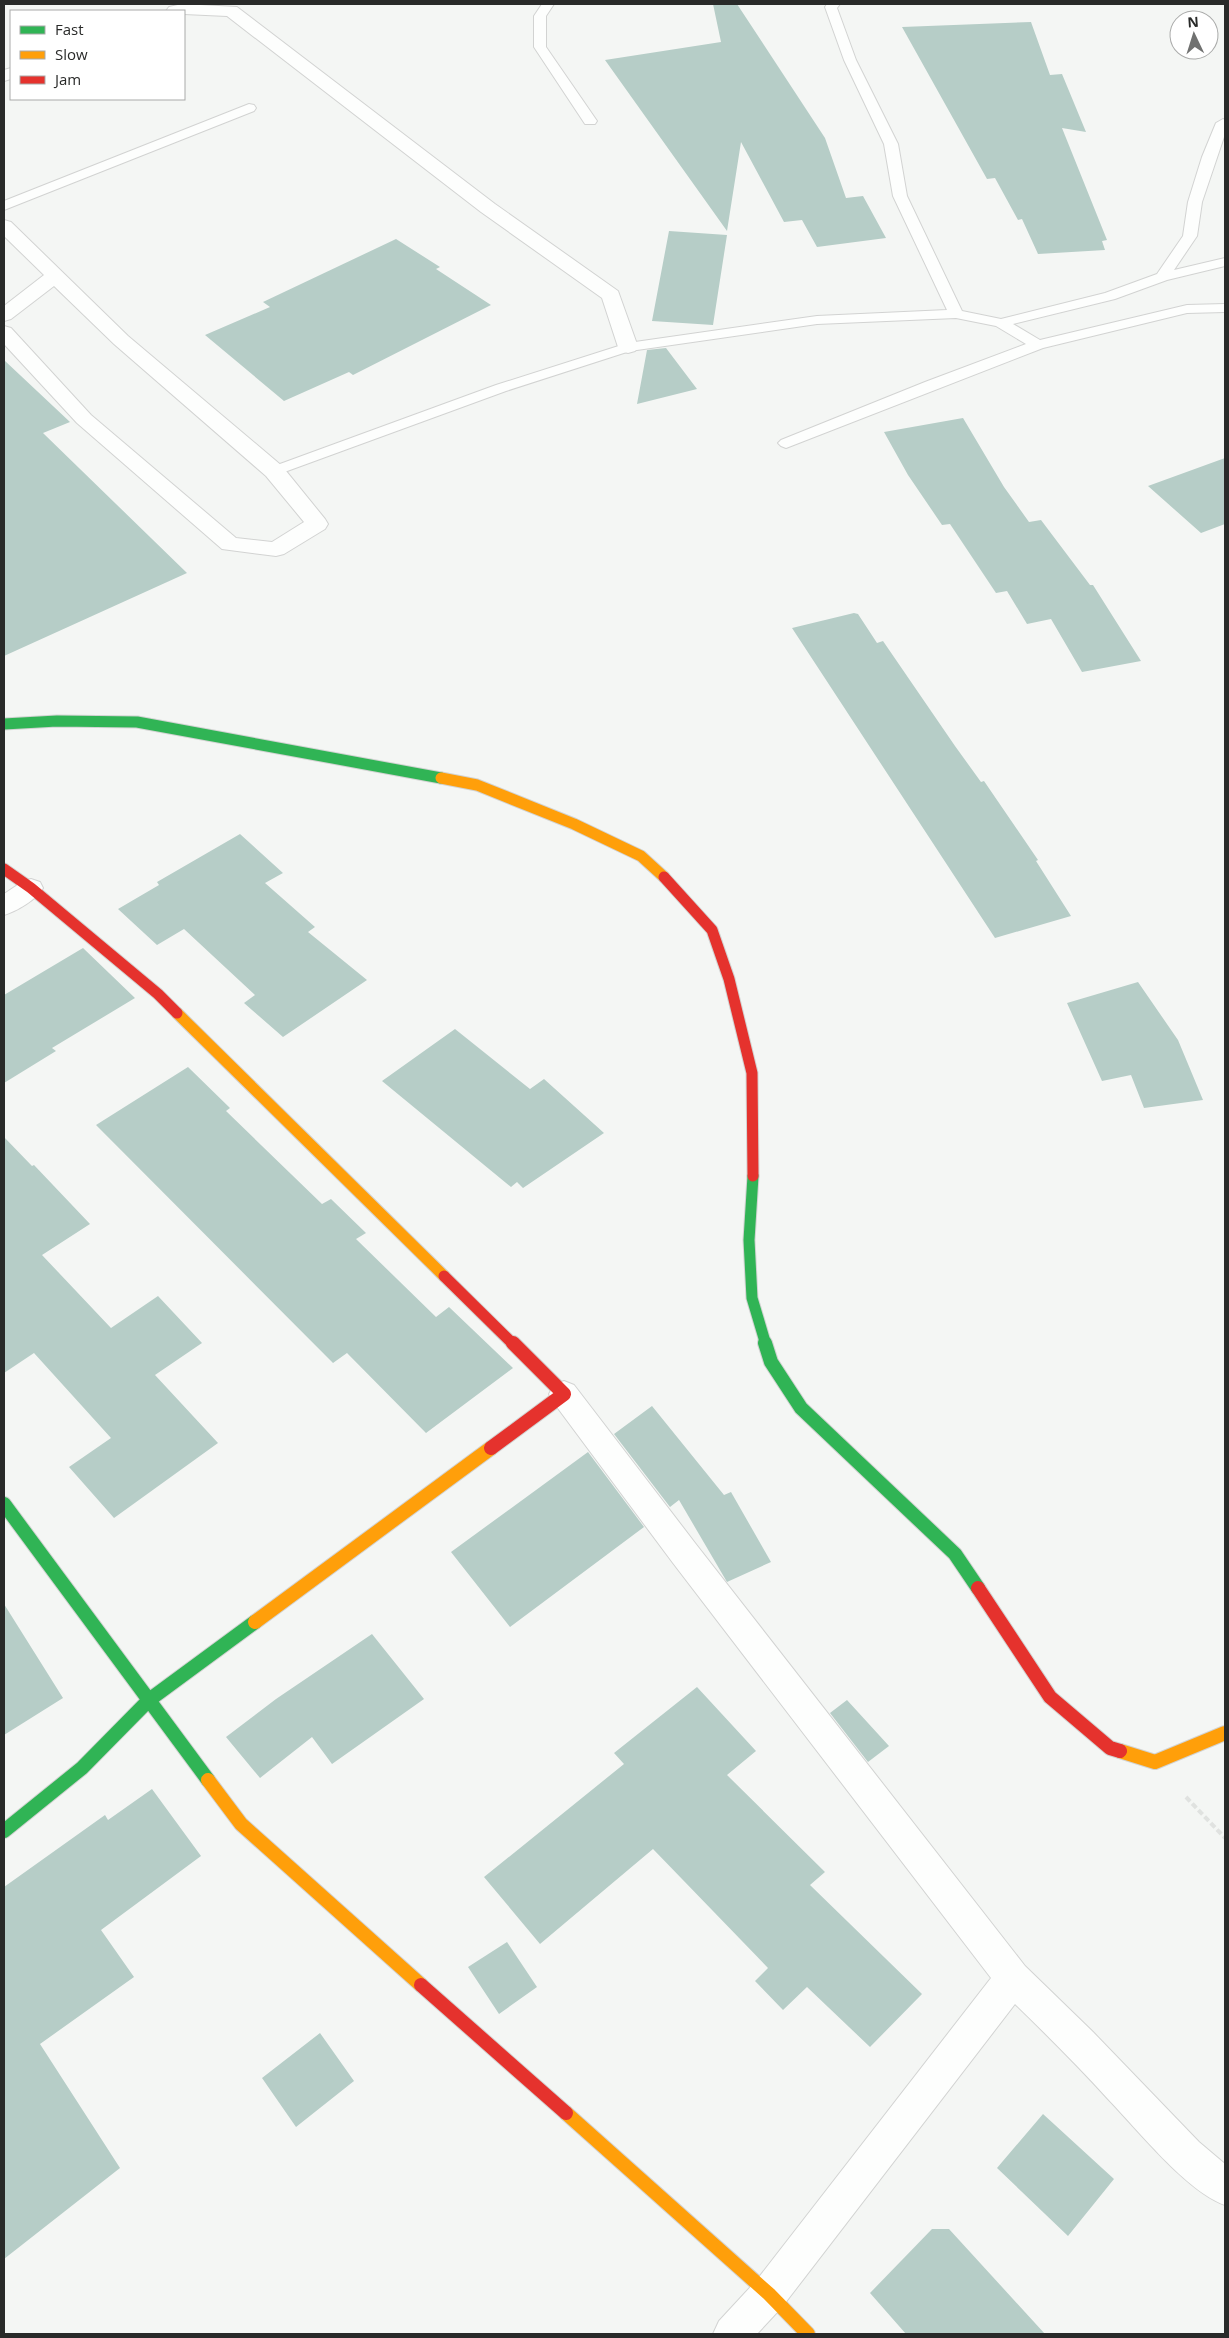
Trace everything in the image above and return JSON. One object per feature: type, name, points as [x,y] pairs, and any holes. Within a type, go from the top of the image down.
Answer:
[{"type":"street","points":[[183,8],[231,11],[488,208],[611,295],[628,347]]},
{"type":"street","points":[[4,226],[121,340],[274,471],[317,524],[276,549],[230,544],[84,419],[4,332]]},
{"type":"street","points":[[4,315],[55,276]]},
{"type":"street","points":[[4,724],[58,721],[138,722],[477,785],[583,828],[641,856],[676,888],[712,930],[729,979],[752,1073],[754,1164],[749,1240],[752,1298],[770,1362],[801,1408],[955,1554],[1050,1697],[1110,1748],[1155,1762],[1225,1733]]},
{"type":"street","points":[[4,869],[31,888],[158,994],[564,1394],[684,1553],[1013,1978],[1081,2044],[1186,2155],[1225,2187]]},
{"type":"street","points":[[4,906],[31,888]]},
{"type":"street","points":[[4,1831],[82,1768],[149,1700],[564,1394]]},
{"type":"street","points":[[4,1504],[241,1824],[768,2294],[808,2334]]},
{"type":"street","points":[[732,2334],[768,2294],[1013,1978]]},
{"type":"lane","points":[[548,4],[540,16],[540,46],[590,121]]},
{"type":"lane","points":[[834,4],[831,7],[850,60],[891,144],[900,196],[956,314]]},
{"type":"lane","points":[[4,206],[249,108]]},
{"type":"lane","points":[[1162,277],[1190,236],[1195,202],[1209,157],[1224,123]]},
{"type":"lane","points":[[1001,323],[1110,296],[1162,277],[1225,262]]},
{"type":"lane","points":[[786,443],[930,385],[1038,345],[1225,298]]},
{"type":"lane","points":[[1186,309],[1225,308]]},
{"type":"lane","points":[[274,471],[501,388],[628,347],[817,320],[956,314],[1001,323],[1038,345]]},
{"type":"path","points":[[1155,1762],[1225,1838]]},
{"type":"building","points":[[713,4],[737,4],[825,138],[846,198],[863,196],[886,238],[817,247],[802,220],[784,222],[741,142],[727,231],[605,60],[721,42]]},
{"type":"building","points":[[1031,22],[1050,75],[1062,74],[1086,132],[1062,128],[1107,240],[1102,241],[1105,250],[1038,254],[1022,219],[1018,220],[995,178],[987,179],[902,27]]},
{"type":"building","points":[[669,231],[727,235],[713,325],[652,321]]},
{"type":"building","points":[[396,239],[440,267],[436,269],[491,305],[353,375],[349,372],[284,401],[205,335],[270,307],[263,302]]},
{"type":"building","points":[[666,348],[697,389],[637,404],[647,350]]},
{"type":"building","points":[[4,360],[70,422],[43,433],[187,573],[4,656]]},
{"type":"building","points":[[963,418],[1004,487],[1029,522],[1041,520],[1090,585],[1093,585],[1141,661],[1082,672],[1051,619],[1027,624],[1007,591],[996,593],[950,524],[942,525],[908,475],[884,432]]},
{"type":"building","points":[[1225,458],[1225,524],[1201,533],[1148,486]]},
{"type":"building","points":[[854,613],[858,614],[877,643],[883,641],[955,746],[981,782],[984,781],[1038,860],[1036,861],[1071,916],[995,938],[792,628]]},
{"type":"building","points":[[240,834],[283,873],[265,883],[315,927],[308,932],[367,980],[283,1037],[244,1003],[255,995],[184,929],[157,945],[118,909],[159,885],[157,882]]},
{"type":"building","points":[[83,948],[135,998],[52,1048],[56,1051],[4,1083],[4,995]]},
{"type":"building","points":[[1138,982],[1178,1040],[1203,1100],[1144,1108],[1131,1075],[1102,1081],[1067,1003]]},
{"type":"building","points":[[455,1029],[530,1089],[544,1079],[604,1133],[523,1188],[517,1182],[511,1187],[382,1081]]},
{"type":"building","points":[[188,1067],[230,1108],[226,1111],[322,1204],[331,1199],[366,1233],[356,1239],[436,1317],[449,1307],[513,1368],[426,1433],[347,1353],[333,1363],[96,1125]]},
{"type":"building","points":[[4,1137],[32,1166],[34,1165],[90,1224],[42,1255],[111,1328],[158,1296],[202,1343],[155,1375],[218,1443],[114,1518],[69,1467],[111,1438],[34,1353],[4,1373]]},
{"type":"building","points":[[652,1406],[724,1495],[731,1492],[771,1562],[727,1582],[679,1500],[670,1507],[614,1434]]},
{"type":"building","points":[[588,1452],[644,1527],[510,1627],[451,1552]]},
{"type":"building","points":[[4,1604],[63,1698],[4,1735]]},
{"type":"building","points":[[372,1634],[424,1699],[332,1764],[312,1737],[260,1778],[226,1737],[276,1699]]},
{"type":"building","points":[[697,1687],[756,1751],[727,1775],[825,1872],[810,1885],[922,1994],[870,2047],[807,1987],[783,2010],[755,1981],[768,1968],[653,1849],[540,1944],[484,1877],[624,1764],[614,1753]]},
{"type":"building","points":[[847,1700],[889,1746],[868,1762],[830,1713]]},
{"type":"building","points":[[152,1789],[201,1856],[101,1930],[134,1977],[40,2044],[120,2168],[4,2259],[4,1887],[105,1815],[108,1820]]},
{"type":"building","points":[[507,1942],[537,1987],[499,2014],[468,1967]]},
{"type":"building","points":[[320,2033],[354,2081],[296,2127],[262,2078]]},
{"type":"building","points":[[1043,2114],[1114,2179],[1068,2236],[997,2168]]},
{"type":"building","points":[[932,2229],[949,2229],[1045,2334],[906,2334],[870,2293]]},
{"type":"traffic: fast","points":[[4,724],[57,721],[137,722],[441,778]]},
{"type":"traffic: fast","points":[[753,1176],[749,1240],[752,1298],[771,1362],[801,1408],[955,1554],[978,1588]]},
{"type":"traffic: fast","points":[[4,1504],[208,1780]]},
{"type":"traffic: fast","points":[[4,1831],[82,1768],[149,1700],[255,1622]]},
{"type":"traffic: slow","points":[[441,778],[477,785],[574,824],[641,856],[664,877]]},
{"type":"traffic: slow","points":[[177,1013],[444,1276]]},
{"type":"traffic: slow","points":[[255,1622],[491,1448]]},
{"type":"traffic: slow","points":[[1120,1751],[1155,1762],[1225,1733]]},
{"type":"traffic: slow","points":[[208,1780],[241,1824],[421,1985]]},
{"type":"traffic: slow","points":[[566,2113],[769,2294],[808,2334]]},
{"type":"traffic: jam","points":[[4,869],[31,888],[158,994],[177,1013]]},
{"type":"traffic: jam","points":[[664,877],[712,930],[729,979],[752,1073],[753,1176]]},
{"type":"traffic: jam","points":[[444,1276],[564,1394],[491,1448]]},
{"type":"traffic: jam","points":[[978,1588],[1050,1697],[1110,1748],[1120,1751]]},
{"type":"traffic: jam","points":[[421,1985],[566,2113]]}]
